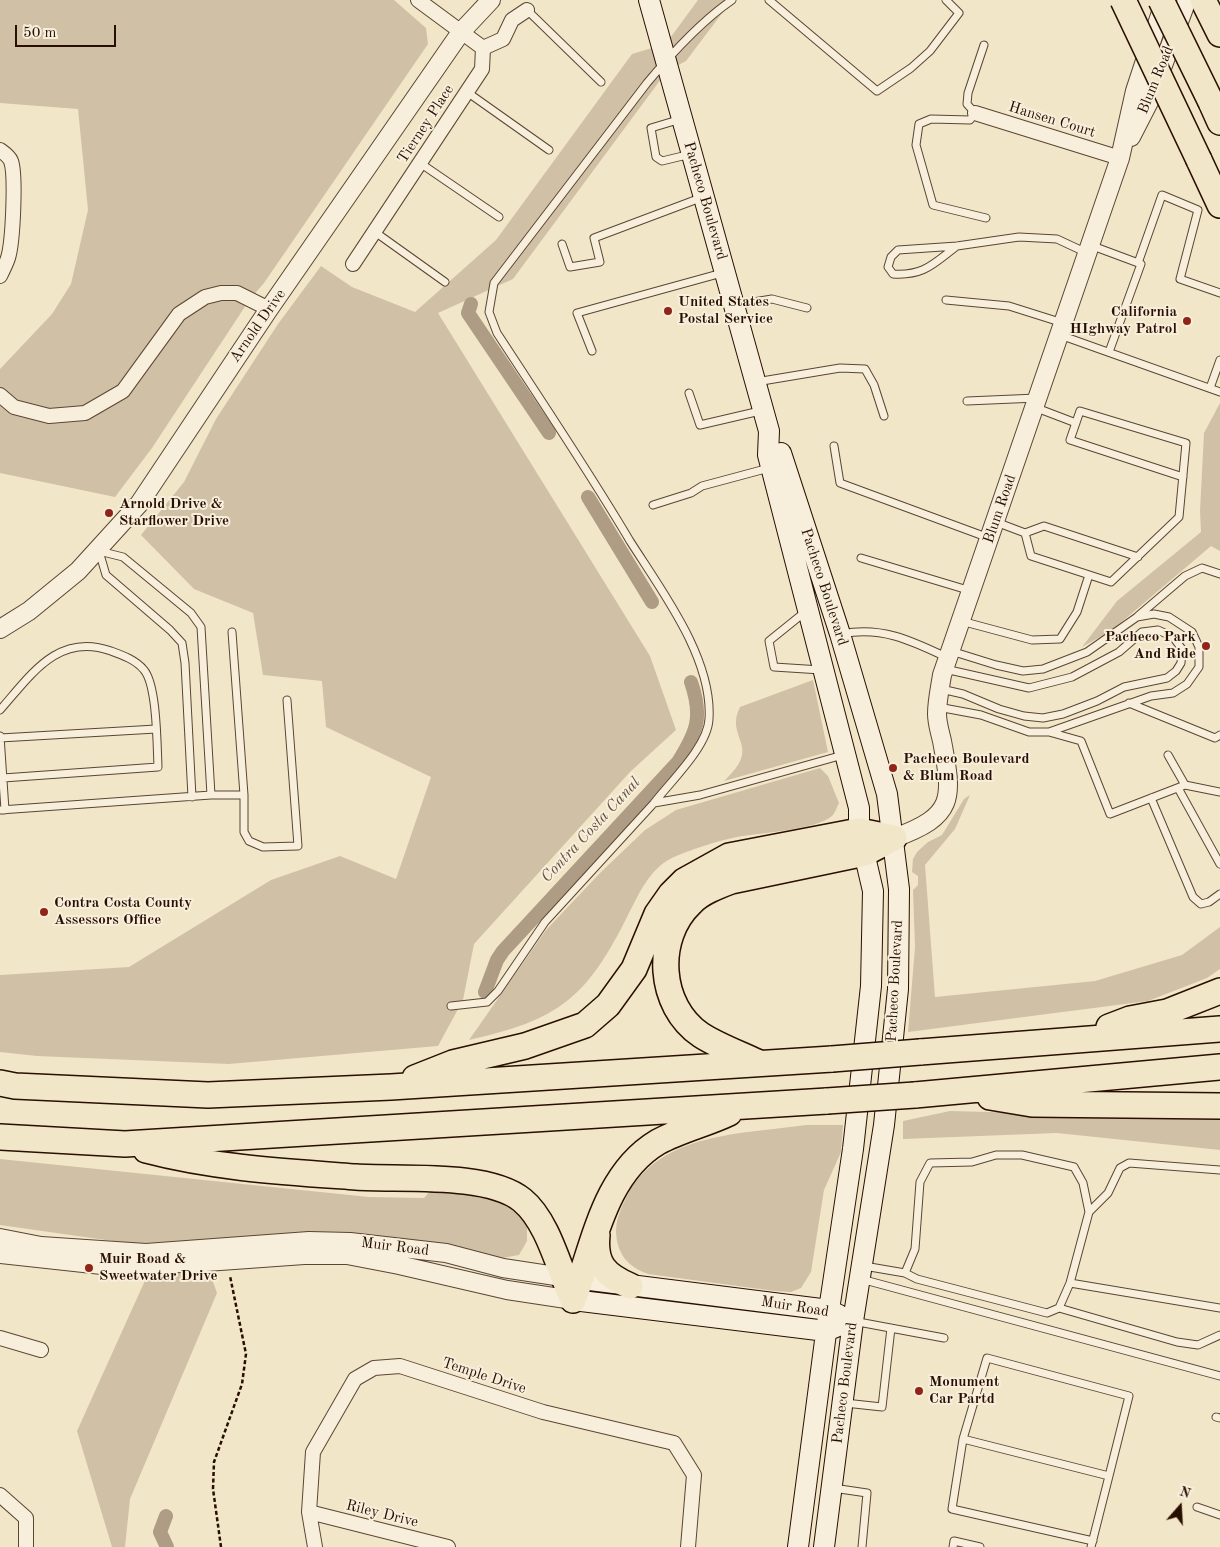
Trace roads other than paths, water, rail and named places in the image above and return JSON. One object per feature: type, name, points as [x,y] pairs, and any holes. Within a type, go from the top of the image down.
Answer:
[{"type":"highway","points":[[1123,0],[1220,205]]},
{"type":"highway","points":[[1160,0],[1215,112]]},
{"type":"highway","points":[[1203,0],[1220,34]]},
{"type":"highway","points":[[391,1087],[452,1064],[525,1046],[585,1024],[608,1005],[634,969],[657,914],[671,894],[684,881],[729,856],[894,838]]},
{"type":"highway","points":[[761,1063],[700,1034],[682,1015],[669,992],[666,977],[666,949],[675,924],[691,902],[711,889],[731,881],[862,842]]},
{"type":"highway","points":[[1074,1040],[1130,1019],[1167,1012],[1220,991]]},
{"type":"highway","points":[[0,1083],[15,1086],[208,1095],[391,1087],[832,1059],[1220,1028]]},
{"type":"highway","points":[[0,1137],[125,1144],[827,1102],[1220,1067]]},
{"type":"highway","points":[[958,1091],[1032,1104],[1220,1106]]},
{"type":"highway","points":[[572,1285],[597,1232],[617,1182],[640,1156],[659,1142],[703,1126],[744,1107]]},
{"type":"highway","points":[[125,1144],[188,1161],[357,1177],[471,1182],[493,1186],[521,1199],[536,1214],[572,1285]]},
{"type":"highway","points":[[597,1232],[595,1251],[600,1263],[611,1278],[630,1286]]},
{"type":"main road","name":"Pacheco Boulevard","points":[[649,0],[769,432],[780,450],[840,634],[887,794],[894,838],[899,889],[898,989],[884,1125],[852,1321],[824,1547]]},
{"type":"main road","name":"Pacheco Boulevard","points":[[769,432],[768,455],[859,808],[862,842],[872,891],[871,986],[853,1149],[828,1310],[798,1547]]},
{"type":"main road","name":"Muir Road","points":[[572,1285],[630,1286],[828,1310],[852,1321]]},
{"type":"main road","name":"Muir Road","points":[[572,1285],[826,1331],[852,1321]]},
{"type":"street","points":[[418,0],[484,48],[502,39],[512,20],[527,10]]},
{"type":"street","name":"Arnold Drive","points":[[0,629],[29,611],[78,571],[139,504],[269,309],[461,32],[491,0]]},
{"type":"street","name":"Blum Road","points":[[894,838],[923,826],[935,818],[947,804],[949,779],[937,715],[940,689],[948,659],[1120,158],[1134,91],[1165,0]]},
{"type":"street","name":"Blum Road","points":[[1120,158],[1151,98],[1186,0]]},
{"type":"street","name":"Tierney Place","points":[[353,264],[482,69],[484,48]]},
{"type":"street","name":"Hansen Court","points":[[975,113],[1120,158]]},
{"type":"street","points":[[0,150],[10,159],[13,196],[11,243],[8,259],[0,276]]},
{"type":"street","points":[[0,395],[14,407],[49,416],[85,413],[123,392],[179,314],[205,297],[221,292],[237,293],[269,309]]},
{"type":"street","name":"Muir Road","points":[[0,1238],[41,1246],[146,1254],[309,1241],[350,1242],[446,1253],[572,1285]]},
{"type":"street","points":[[0,1244],[41,1246]]},
{"type":"street","name":"Muir Road","points":[[0,1254],[112,1266],[230,1261],[304,1255],[347,1255],[399,1264],[507,1290],[572,1285]]},
{"type":"street","points":[[0,1338],[41,1350]]},
{"type":"street","name":"Temple Drive","points":[[316,1547],[309,1512],[313,1452],[355,1379],[374,1368],[400,1366],[542,1412],[674,1443],[694,1476],[688,1547]]},
{"type":"street","points":[[0,1495],[26,1518],[26,1547]]},
{"type":"street","name":"Riley Drive","points":[[309,1512],[448,1547]]},
{"type":"lane","points":[[718,10],[724,0]]},
{"type":"lane","points":[[451,1006],[487,1002],[498,990],[545,922],[654,803],[706,736],[710,718],[708,695],[701,668],[684,628],[595,482],[497,333],[489,312],[494,283],[665,62],[718,10],[732,0]]},
{"type":"lane","points":[[768,0],[877,92],[911,68],[930,50],[959,13],[946,0]]},
{"type":"lane","points":[[527,10],[602,82]]},
{"type":"lane","points":[[984,45],[968,93],[967,104],[975,113],[970,120],[930,120],[919,124],[916,145],[933,204],[986,218]]},
{"type":"lane","points":[[466,92],[549,150]]},
{"type":"lane","points":[[681,119],[651,128],[656,158],[662,161],[691,154]]},
{"type":"lane","points":[[420,163],[499,217]]},
{"type":"lane","points":[[1138,263],[1162,194],[1198,210],[1180,279],[1220,293]]},
{"type":"lane","points":[[562,244],[570,267],[600,262],[594,238],[704,197]]},
{"type":"lane","points":[[374,232],[444,282]]},
{"type":"lane","points":[[957,246],[928,267],[911,275],[893,274],[888,266],[891,257],[898,250],[957,246],[1019,237],[1057,239],[1141,264],[1109,352]]},
{"type":"lane","points":[[592,351],[577,313],[725,272]]},
{"type":"lane","points":[[734,305],[772,299],[807,308]]},
{"type":"lane","points":[[946,300],[1009,306],[1109,352],[1220,392]]},
{"type":"lane","points":[[1210,388],[1220,360]]},
{"type":"lane","points":[[756,382],[840,368],[865,369],[874,385],[884,416]]},
{"type":"lane","points":[[689,393],[700,425],[763,410]]},
{"type":"lane","points":[[967,401],[1036,402],[1076,423]]},
{"type":"lane","points":[[1024,533],[1031,556],[1111,582],[1179,517],[1183,477],[1186,443],[1080,411],[1070,440],[1183,477]]},
{"type":"lane","points":[[834,446],[840,483],[992,530],[1024,533],[1044,526],[1138,557]]},
{"type":"lane","points":[[653,505],[691,493],[702,486],[771,467]]},
{"type":"lane","points":[[98,550],[123,557],[191,613],[200,627],[211,795]]},
{"type":"lane","points":[[98,550],[106,575],[170,630],[182,644],[185,663],[192,797]]},
{"type":"lane","points":[[861,558],[971,592]]},
{"type":"lane","points":[[948,659],[1023,671],[1043,669],[1087,652],[1136,617],[1185,576],[1202,568],[1220,574]]},
{"type":"lane","points":[[961,620],[1032,640],[1060,639],[1077,612],[1089,575]]},
{"type":"lane","points":[[808,610],[769,641],[774,667],[824,670]]},
{"type":"lane","points":[[1049,732],[1151,696],[1173,693],[1187,684],[1199,668],[1199,647],[1192,632],[1182,623],[1170,617],[1154,614],[1136,617]]},
{"type":"lane","points":[[840,634],[862,630],[907,639],[948,659],[1029,688],[1072,677],[1119,652],[1142,632],[1158,630],[1173,638],[1182,649],[1181,662],[1176,671],[1167,678],[1124,687],[1097,702],[1063,714],[1043,718],[1016,714],[963,694],[940,689]]},
{"type":"lane","points":[[232,632],[244,795],[244,832],[249,841],[263,847],[298,846],[287,700]]},
{"type":"lane","points":[[0,710],[43,661],[71,647],[100,647],[127,657],[145,670],[153,694],[158,767],[3,778]]},
{"type":"lane","points":[[1129,703],[1215,738],[1220,735]]},
{"type":"lane","points":[[938,707],[981,714],[1029,732],[1049,732],[1081,741],[1110,814],[1182,786],[1220,792]]},
{"type":"lane","points":[[0,738],[156,729]]},
{"type":"lane","points":[[0,734],[3,778],[2,810],[211,795],[244,795]]},
{"type":"lane","points":[[654,803],[700,795],[845,755]]},
{"type":"lane","points":[[1168,755],[1220,864]]},
{"type":"lane","points":[[1151,798],[1193,897],[1201,904],[1209,902],[1220,894]]},
{"type":"lane","points":[[905,1273],[914,1249],[920,1182],[930,1163],[972,1162],[996,1155],[1022,1155],[1074,1167],[1083,1182],[1089,1212],[1070,1283],[1059,1308]]},
{"type":"lane","points":[[1089,1212],[1108,1193],[1120,1168],[1129,1163],[1220,1170]]},
{"type":"lane","points":[[860,1272],[905,1273],[917,1279],[1048,1313],[1059,1308],[1177,1342],[1198,1345],[1220,1335]]},
{"type":"lane","points":[[860,1272],[1220,1376]]},
{"type":"lane","points":[[1070,1283],[1220,1308]]},
{"type":"lane","points":[[852,1321],[944,1338]]},
{"type":"lane","points":[[842,1403],[882,1407],[891,1328]]},
{"type":"lane","points":[[987,1358],[1128,1396],[1109,1476],[1092,1544],[952,1509],[963,1439],[987,1358]]},
{"type":"lane","points":[[963,1439],[1109,1476]]},
{"type":"lane","points":[[831,1488],[867,1493],[862,1547]]},
{"type":"lane","points":[[1197,1507],[1220,1515]]},
{"type":"lane","points":[[953,1547],[954,1541],[980,1547]]},
{"type":"waterway","name":"Contra Costa Canal","points":[[471,304],[468,313],[549,433]]},
{"type":"waterway","name":"Contra Costa Canal","points":[[588,497],[652,602]]},
{"type":"waterway","name":"Contra Costa Canal","points":[[485,992],[497,960],[503,951],[678,762],[690,742],[696,724],[697,705],[691,682]]},
{"type":"waterway","name":"Contra Costa Canal","points":[[166,1516],[160,1532],[167,1547]]},
{"type":"place","name":"United States Postal Service","points":[[668,311]]},
{"type":"place","name":"California HIghway Patrol","points":[[1187,321]]},
{"type":"place","name":"Arnold Drive & Starflower Drive","points":[[109,513]]},
{"type":"place","name":"Pacheco Park And Ride","points":[[1206,646]]},
{"type":"place","name":"Pacheco Boulevard & Blum Road","points":[[893,768]]},
{"type":"place","name":"Contra Costa County Assessors Office","points":[[44,912]]},
{"type":"place","name":"Muir Road & Sweetwater Drive","points":[[89,1268]]},
{"type":"place","name":"Monument Car Partd","points":[[919,1391]]}]
